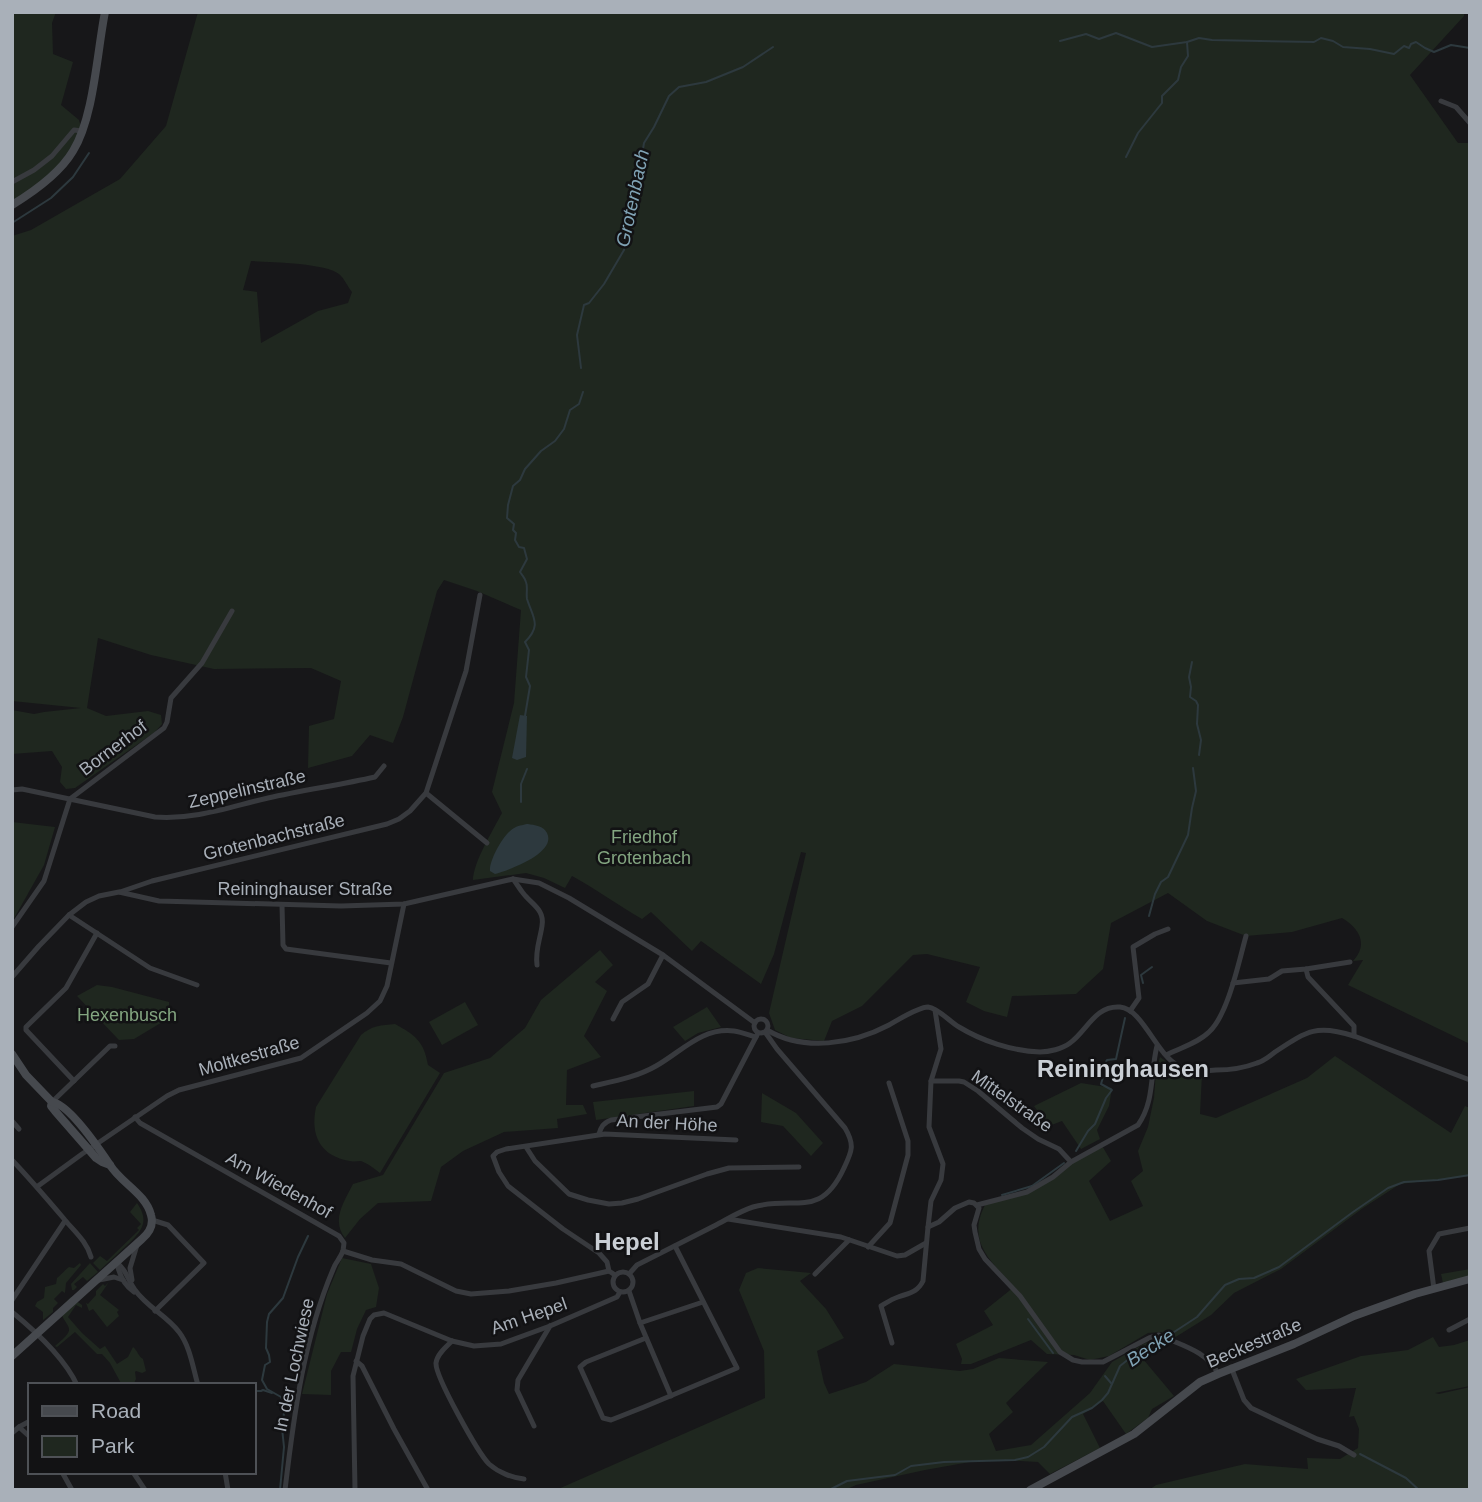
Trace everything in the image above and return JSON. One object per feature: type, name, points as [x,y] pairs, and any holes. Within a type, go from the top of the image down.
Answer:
[{"type":"street","points":[[12,205],[53,174],[73,151],[89,104],[105,12]]},
{"type":"street","points":[[1441,100],[1456,107],[1470,123]]},
{"type":"street","points":[[12,182],[52,156],[70,132],[82,131]]},
{"type":"street","name":"Grotenbachstraße","points":[[118,892],[152,881],[387,824],[410,811],[426,793],[466,671],[480,595]]},
{"type":"street","name":"Bornerhof","points":[[12,927],[44,881],[70,799],[164,728],[171,698],[202,663],[232,611]]},
{"type":"street","name":"Zeppelinstraße","points":[[70,799],[175,819],[214,813],[265,799],[375,777],[384,766]]},
{"type":"street","name":"Bornerhof","points":[[12,790],[22,789],[70,799]]},
{"type":"street","points":[[426,793],[487,843]]},
{"type":"street","points":[[513,879],[542,916],[536,949],[537,965]]},
{"type":"street","name":"Reininghauser Straße","points":[[118,892],[159,901],[341,906],[404,904],[513,879],[529,880],[551,888],[663,955],[755,1023],[764,1020],[768,1026],[766,1031]]},
{"type":"street","points":[[12,977],[69,915],[86,902],[118,892]]},
{"type":"street","name":"Moltkestraße","points":[[38,1186],[157,1102],[179,1090],[301,1058],[367,1013],[380,1001],[387,986],[404,904]]},
{"type":"street","points":[[282,905],[283,945],[286,949],[391,964]]},
{"type":"street","points":[[69,915],[150,968],[197,985]]},
{"type":"street","points":[[1130,1011],[1139,996],[1133,947],[1168,929]]},
{"type":"street","points":[[74,1081],[26,1027],[66,988],[97,933]]},
{"type":"street","points":[[1166,1055],[1208,1034],[1216,1025],[1233,983],[1246,936]]},
{"type":"street","points":[[612,1019],[622,1002],[648,984],[663,955]]},
{"type":"street","points":[[1233,983],[1269,979],[1282,971],[1350,962]]},
{"type":"street","points":[[12,969],[12,977]]},
{"type":"street","points":[[1306,969],[1308,978],[1354,1026],[1354,1036]]},
{"type":"street","points":[[593,1086],[628,1079],[654,1068],[696,1039],[716,1031],[757,1035],[766,1031],[789,1040],[826,1044],[853,1040],[877,1032],[928,1007],[979,1038],[1011,1048],[1041,1052],[1063,1047],[1102,1010],[1120,1007],[1130,1011],[1141,1022],[1157,1046],[1179,1066],[1202,1071],[1232,1070],[1259,1062],[1300,1035],[1320,1029],[1336,1030],[1470,1080]]},
{"type":"street","points":[[892,1343],[881,1306],[897,1297],[912,1294],[919,1289],[923,1281],[931,1200],[941,1180],[943,1164],[929,1126],[931,1081],[941,1049],[935,1010]]},
{"type":"street","points":[[755,1023],[757,1035]]},
{"type":"street","points":[[629,1274],[637,1265],[752,1207],[778,1203],[810,1203],[821,1198],[837,1184],[851,1153],[851,1138],[777,1049],[766,1031]]},
{"type":"street","name":"An der Höhe","points":[[736,1140],[599,1134],[605,1122],[611,1120],[717,1107],[757,1035]]},
{"type":"street","points":[[52,1102],[110,1046],[115,1046]]},
{"type":"street","points":[[928,1227],[939,1222],[955,1208],[970,1202],[977,1205],[1027,1192],[1072,1162],[1138,1125],[1151,1096],[1157,1046]]},
{"type":"street","points":[[12,1054],[26,1075],[52,1102],[60,1104],[93,1146],[145,1203],[152,1220],[148,1233],[137,1245],[12,1356]]},
{"type":"street","name":"Mittelstraße","points":[[931,1081],[959,1081],[978,1091],[1030,1133],[1059,1149],[1072,1162]]},
{"type":"street","points":[[868,1247],[890,1223],[908,1154],[908,1141],[890,1083]]},
{"type":"street","name":"Am Wiedenhof","points":[[135,1118],[140,1124],[339,1236],[344,1243],[344,1251]]},
{"type":"street","points":[[12,1121],[19,1129]]},
{"type":"street","points":[[599,1134],[497,1152],[493,1156],[508,1186],[599,1253],[607,1262],[609,1271],[615,1275]]},
{"type":"street","points":[[526,1147],[535,1161],[569,1194],[609,1204],[638,1199],[729,1168],[799,1167]]},
{"type":"street","points":[[12,1160],[38,1186],[88,1248],[91,1257]]},
{"type":"street","points":[[977,1205],[979,1208],[974,1225],[979,1249],[1020,1296],[1062,1353],[1082,1362],[1103,1362],[1149,1338],[1161,1336],[1203,1356],[1218,1374]]},
{"type":"street","points":[[728,1219],[841,1237],[897,1256],[905,1255],[926,1243]]},
{"type":"street","points":[[152,1220],[167,1225],[204,1264],[155,1311]]},
{"type":"street","points":[[12,1300],[65,1221]]},
{"type":"street","points":[[1434,1289],[1429,1251],[1439,1234],[1470,1228]]},
{"type":"street","points":[[815,1274],[849,1240]]},
{"type":"street","points":[[137,1245],[130,1268],[139,1295]]},
{"type":"street","points":[[646,1338],[586,1362],[580,1367],[603,1418],[611,1419],[737,1368],[675,1246]]},
{"type":"street","points":[[344,1251],[372,1260],[401,1264],[456,1291],[471,1294],[509,1291],[609,1271]]},
{"type":"street","name":"In der Lochwiese","points":[[285,1490],[298,1399],[313,1325],[344,1251]]},
{"type":"street","points":[[117,1263],[123,1280],[139,1295]]},
{"type":"street","points":[[117,1263],[125,1270],[139,1295],[183,1338],[197,1383]]},
{"type":"street","points":[[615,1275],[624,1272],[629,1274],[634,1283],[629,1291]]},
{"type":"street","points":[[615,1275],[615,1289],[620,1292],[629,1291]]},
{"type":"street","points":[[96,1282],[114,1277],[123,1280]]},
{"type":"street","name":"Beckestraße","points":[[1030,1490],[1134,1434],[1200,1382],[1231,1367],[1294,1344],[1354,1316],[1470,1279]]},
{"type":"street","points":[[629,1291],[671,1396]]},
{"type":"street","name":"Am Hepel","points":[[355,1490],[353,1376],[370,1319],[384,1313],[452,1341],[474,1346],[501,1344],[617,1297],[620,1292]]},
{"type":"street","points":[[640,1323],[703,1302]]},
{"type":"street","points":[[12,1312],[58,1356],[76,1383]]},
{"type":"street","points":[[1449,1330],[1470,1319]]},
{"type":"street","points":[[534,1426],[517,1390],[518,1380],[550,1326]]},
{"type":"street","points":[[452,1341],[438,1356],[436,1364],[440,1379],[481,1455],[491,1466],[504,1474],[524,1479]]},
{"type":"street","points":[[356,1361],[362,1366],[428,1490]]},
{"type":"street","points":[[1231,1367],[1244,1400],[1251,1408],[1354,1455]]},
{"type":"street","points":[[12,1433],[28,1422]]},
{"type":"street","points":[[19,1427],[28,1435]]},
{"type":"street","points":[[63,1474],[72,1490]]},
{"type":"street","points":[[134,1474],[145,1490]]},
{"type":"green space","points":[[12,12],[56,12],[52,23],[53,54],[73,62],[61,105],[79,120],[82,131],[53,174],[12,204]]},
{"type":"green space","name":"Friedhof Grotenbach","points":[[198,12],[1464,12],[1464,16],[1410,75],[1458,143],[1470,143],[1470,1044],[1348,985],[1363,960],[1353,961],[1360,949],[1360,937],[1342,918],[1292,932],[1246,936],[1207,921],[1168,893],[1111,923],[1103,969],[1076,994],[1012,996],[1007,1017],[984,1011],[966,1002],[980,967],[927,954],[913,955],[862,1006],[832,1021],[824,1041],[791,1038],[775,1030],[769,1013],[806,853],[801,852],[774,954],[761,984],[701,941],[692,951],[651,912],[642,919],[572,876],[565,888],[526,873],[473,880],[480,856],[502,813],[492,792],[514,703],[521,610],[444,580],[437,591],[403,717],[393,743],[370,735],[352,756],[308,768],[309,726],[334,719],[341,681],[311,668],[214,669],[151,655],[98,638],[87,708],[106,716],[148,711],[161,715],[162,724],[155,732],[75,788],[66,789],[60,782],[62,767],[52,751],[12,754],[12,710],[34,714],[81,708],[12,701],[12,236],[31,230],[120,179],[166,126]],"holes":[[[251,261],[310,265],[332,270],[341,276],[352,292],[348,303],[318,311],[261,343],[257,292],[243,290]]]},
{"type":"green space","points":[[12,822],[55,827],[44,865],[12,922]]},
{"type":"green space","points":[[600,950],[613,965],[595,982],[607,991],[584,1036],[601,1057],[567,1070],[566,1105],[583,1105],[587,1114],[557,1119],[558,1128],[504,1132],[463,1151],[441,1167],[431,1201],[378,1203],[360,1219],[345,1238],[339,1218],[353,1184],[383,1175],[444,1073],[490,1058],[525,1028],[541,1000]]},
{"type":"green space","name":"Hexenbusch","points":[[97,985],[169,1002],[169,1018],[134,1039],[119,1040],[77,996]]},
{"type":"green space","points":[[465,1002],[478,1025],[442,1045],[429,1022]]},
{"type":"green space","points":[[707,1007],[721,1027],[698,1033],[685,1041],[673,1027]]},
{"type":"green space","points":[[395,1024],[418,1040],[428,1065],[440,1073],[380,1173],[361,1161],[340,1158],[324,1149],[316,1135],[316,1107],[361,1035],[376,1026]]},
{"type":"green space","points":[[1335,1056],[1451,1133],[1465,1106],[1470,1108],[1470,1176],[1400,1184],[1281,1269],[1234,1293],[1211,1315],[1174,1338],[1161,1332],[1148,1333],[1109,1356],[1090,1360],[1074,1355],[1047,1354],[1031,1340],[971,1364],[961,1364],[962,1359],[956,1344],[993,1325],[984,1311],[1014,1287],[990,1259],[980,1240],[978,1230],[985,1205],[1027,1192],[1101,1144],[1111,1161],[1089,1181],[1110,1221],[1143,1206],[1131,1181],[1143,1171],[1138,1151],[1148,1127],[1160,1057],[1175,1068],[1202,1074],[1200,1114],[1216,1118],[1307,1078]]},
{"type":"green space","points":[[1081,1083],[1112,1088],[1109,1106],[1097,1130],[1100,1139],[1081,1149],[1062,1121],[1049,1126],[1034,1106]]},
{"type":"green space","points":[[694,1091],[694,1106],[596,1120],[593,1102]]},
{"type":"green space","points":[[762,1093],[796,1113],[823,1143],[811,1156],[783,1126],[761,1122]]},
{"type":"green space","points":[[137,1203],[143,1216],[142,1227],[100,1270],[93,1263],[100,1256],[107,1261],[139,1230],[137,1228],[141,1224],[130,1212]]},
{"type":"green space","points":[[342,1258],[371,1264],[379,1288],[376,1307],[366,1310],[351,1352],[341,1352],[331,1371],[331,1395],[302,1394],[327,1294]]},
{"type":"green space","points":[[80,1263],[66,1283],[65,1293],[62,1291],[54,1299],[58,1303],[53,1312],[43,1320],[43,1312],[35,1306],[44,1298],[45,1287],[56,1284],[57,1278],[69,1267],[74,1268]]},
{"type":"green space","points":[[90,1263],[98,1272],[87,1281],[83,1277],[74,1284],[77,1287],[72,1290],[71,1284]]},
{"type":"green space","points":[[758,1268],[811,1273],[800,1281],[826,1309],[844,1338],[817,1351],[829,1394],[866,1382],[894,1364],[960,1371],[973,1369],[999,1358],[1048,1362],[1006,1403],[1013,1412],[989,1434],[996,1451],[1031,1445],[1090,1393],[1112,1362],[1159,1337],[1168,1342],[1143,1359],[1174,1396],[1152,1409],[1148,1418],[1126,1434],[1103,1401],[1083,1414],[1100,1448],[1050,1474],[1038,1462],[1000,1460],[925,1470],[856,1485],[845,1490],[556,1490],[765,1398],[764,1351],[739,1290],[746,1273]]},
{"type":"green space","points":[[1470,1269],[1470,1276],[1443,1283],[1441,1274]]},
{"type":"green space","points":[[109,1282],[100,1295],[119,1310],[119,1316],[107,1327],[93,1309],[89,1311],[86,1303],[88,1304],[103,1284],[105,1286]]},
{"type":"green space","points":[[71,1297],[82,1305],[82,1308],[76,1305],[68,1317],[82,1333],[100,1349],[105,1346],[117,1364],[128,1357],[133,1347],[143,1359],[146,1371],[135,1372],[134,1383],[121,1383],[102,1354],[97,1354],[75,1332],[55,1346],[69,1331],[60,1308]]},
{"type":"green space","points":[[1433,1337],[1439,1347],[1470,1340],[1470,1386],[1435,1393],[1470,1387],[1470,1490],[1149,1490],[1156,1485],[1245,1464],[1308,1469],[1307,1458],[1340,1459],[1358,1448],[1359,1429],[1354,1416],[1349,1417],[1356,1388],[1306,1390],[1296,1379],[1361,1356],[1408,1350]]},
{"type":"shaded area","points":[[520,715],[527,716],[526,757],[517,760],[512,758]]},
{"type":"shaded area","points":[[528,824],[539,826],[546,831],[548,840],[545,847],[539,854],[520,865],[495,874],[490,871],[495,853],[507,834],[516,827]]},
{"type":"waterway","points":[[1060,41],[1086,34],[1099,39],[1116,33],[1152,47],[1199,38],[1314,42],[1321,38],[1343,47],[1394,54],[1404,46],[1409,48],[1416,42],[1434,52],[1451,45],[1470,48]]},
{"type":"waterway","points":[[1126,157],[1138,133],[1162,103],[1162,96],[1178,80],[1181,67],[1188,56],[1187,42]]},
{"type":"waterway","name":"Grotenbach","points":[[581,368],[577,335],[584,305],[589,303],[604,284],[624,250],[644,143],[669,96],[679,87],[706,82],[743,67],[773,47]]},
{"type":"waterway","points":[[12,223],[51,198],[73,177],[89,153]]},
{"type":"waterway","name":"Grotenbach","points":[[525,716],[530,686],[526,677],[529,650],[525,642],[533,631],[535,621],[527,599],[526,582],[520,572],[527,559],[524,548],[519,547],[515,540],[514,524],[507,518],[508,505],[513,486],[541,451],[555,441],[564,429],[570,410],[579,404],[583,392]]},
{"type":"waterway","points":[[1192,662],[1189,677],[1190,697],[1198,705],[1197,724],[1201,740],[1199,755]]},
{"type":"waterway","points":[[1149,916],[1155,894],[1161,882],[1168,877],[1188,835],[1196,791],[1193,768]]},
{"type":"waterway","name":"Grotenbach","points":[[521,802],[521,784],[527,769]]},
{"type":"waterway","points":[[1143,983],[1141,975],[1152,967]]},
{"type":"waterway","points":[[1076,1151],[1095,1124],[1112,1090],[1101,1084],[1104,1074],[1102,1069],[1107,1060],[1116,1059],[1125,1018]]},
{"type":"waterway","points":[[1002,1195],[1032,1186],[1064,1163]]},
{"type":"waterway","name":"Becke","points":[[1168,1336],[1197,1317],[1225,1285],[1239,1279],[1254,1278],[1279,1267],[1388,1188],[1404,1182],[1470,1175]]},
{"type":"waterway","name":"Grotenbach","points":[[280,1490],[285,1405],[281,1397],[267,1389],[262,1380],[265,1365],[270,1362],[266,1348],[267,1322],[269,1314],[283,1298],[308,1236]]},
{"type":"waterway","points":[[1028,1319],[1053,1353]]},
{"type":"waterway","name":"Becke","points":[[829,1490],[847,1481],[895,1475],[911,1466],[1028,1457],[1044,1447],[1072,1417],[1102,1400],[1120,1366],[1163,1338]]},
{"type":"waterway","points":[[1105,1376],[1111,1383]]},
{"type":"waterway","name":"Grotenbach","points":[[256,1391],[272,1393]]},
{"type":"waterway","points":[[1360,1454],[1406,1478],[1419,1490]]},
{"type":"district","name":"Reininghausen","points":[[1123,1069]]},
{"type":"district","name":"Hepel","points":[[627,1242]]}]
